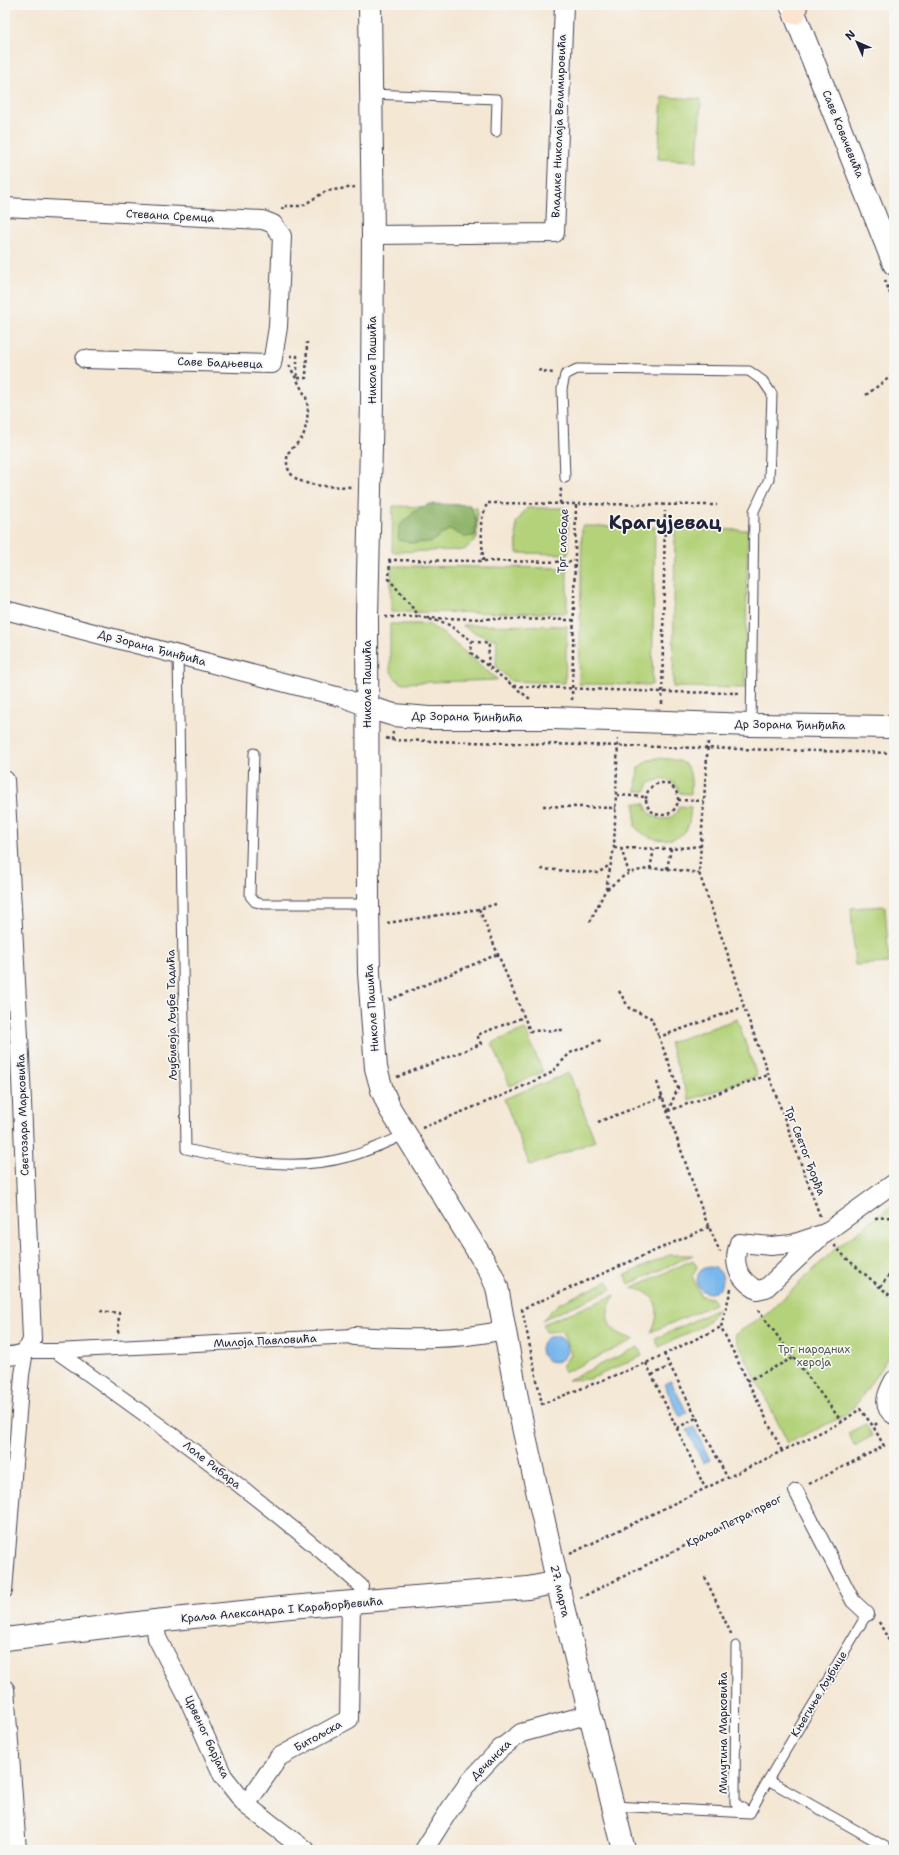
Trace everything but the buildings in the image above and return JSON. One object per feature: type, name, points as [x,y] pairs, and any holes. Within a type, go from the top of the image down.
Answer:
[{"type":"street","name":"Николе Пашића","points":[[370,5],[372,235],[370,488],[367,617],[368,926],[376,1068],[380,1084],[390,1109],[404,1135],[490,1271],[497,1287],[504,1330]]},
{"type":"street","name":"Владике Николаја Велимировића","points":[[372,235],[555,233],[564,5]]},
{"type":"street","name":"Саве Ковачевића","points":[[794,8],[894,264]]},
{"type":"street","name":"Стевана Сремца","points":[[5,207],[263,220],[273,224],[282,236],[281,282]]},
{"type":"street","name":"Саве Бадњевца","points":[[85,358],[272,364],[278,327],[281,282]]},
{"type":"street","name":"Др Зорана Ђинђића","points":[[5,610],[344,698],[367,708],[394,715],[429,718],[572,719],[751,725],[894,727]]},
{"type":"street","name":"Светозара Марковића","points":[[5,780],[20,1055],[31,1331],[31,1342],[26,1351]]},
{"type":"street","points":[[825,1233],[792,1244],[771,1246],[739,1243],[735,1254],[736,1265],[747,1285],[757,1290],[766,1288],[825,1233],[894,1183]]},
{"type":"street","name":"Милоја Павловића","points":[[26,1351],[56,1351],[354,1336],[404,1339],[478,1336],[504,1330]]},
{"type":"street","name":"27. марта","points":[[504,1330],[519,1409],[559,1582],[563,1607],[624,1850]]},
{"type":"street","points":[[5,1356],[19,1356],[26,1351]]},
{"type":"street","points":[[5,1591],[21,1390],[26,1351]]},
{"type":"street","name":"Лоле Рибара","points":[[56,1351],[152,1418],[236,1484],[356,1595]]},
{"type":"street","points":[[893,1414],[886,1407],[885,1400],[894,1380]]},
{"type":"street","points":[[796,1491],[853,1602],[866,1614]]},
{"type":"street","name":"Краља Александра I Карађорђевића","points":[[5,1639],[290,1607],[356,1595],[528,1588],[559,1582]]},
{"type":"street","name":"Битољска","points":[[246,1805],[279,1757],[350,1719],[356,1595]]},
{"type":"street","name":"Црвеног барјака","points":[[155,1621],[157,1638],[188,1698],[223,1776],[246,1805],[305,1850]]},
{"type":"street","points":[[5,1689],[17,1850]]},
{"type":"street","name":"Дечанска","points":[[424,1850],[470,1781],[500,1749],[521,1733],[590,1714]]},
{"type":"lane","points":[[370,94],[497,99],[496,132]]},
{"type":"lane","points":[[565,478],[562,389],[565,375],[577,369],[749,371],[763,381],[772,394],[769,479],[754,511],[751,725]]},
{"type":"lane","name":"Љубивоја Љубе Тадића","points":[[178,655],[186,1149],[249,1162],[287,1165],[308,1164],[347,1158],[404,1135]]},
{"type":"lane","points":[[254,753],[250,896],[255,902],[263,904],[368,904]]},
{"type":"lane","name":"Књегиње Љубице","points":[[768,1780],[866,1614]]},
{"type":"lane","name":"Милутина Марковића","points":[[736,1646],[735,1804],[750,1813]]},
{"type":"lane","points":[[613,1806],[750,1813],[768,1780],[886,1847]]},
{"type":"path","points":[[283,206],[302,206],[326,192],[371,185]]},
{"type":"path","points":[[297,356],[297,378],[306,378],[307,342]]},
{"type":"path","points":[[288,362],[306,397],[308,408],[307,422],[303,438],[293,446],[286,460],[291,473],[297,479],[308,485],[370,488]]},
{"type":"path","points":[[866,395],[894,374]]},
{"type":"path","points":[[483,561],[481,522],[487,503],[576,504]]},
{"type":"path","name":"Трг слободе","points":[[572,719],[576,504],[716,505]]},
{"type":"path","points":[[662,722],[665,511]]},
{"type":"path","points":[[368,560],[574,562]]},
{"type":"path","points":[[390,560],[389,579],[420,617],[446,623],[472,641],[489,644],[488,666]]},
{"type":"path","points":[[367,617],[573,620]]},
{"type":"path","points":[[472,641],[471,653],[531,699]]},
{"type":"path","points":[[513,686],[662,692],[752,693]]},
{"type":"path","points":[[590,922],[606,889],[612,863],[617,795],[617,720]]},
{"type":"path","points":[[606,889],[629,873],[650,869],[667,869],[699,873],[708,747],[708,723]]},
{"type":"path","points":[[392,740],[894,753]]},
{"type":"path","points":[[661,783],[673,787],[678,800],[677,806],[672,812],[660,815],[651,810],[648,806],[646,797],[652,787],[661,783]]},
{"type":"path","points":[[617,795],[646,797]]},
{"type":"path","points":[[678,800],[703,801]]},
{"type":"path","points":[[543,806],[616,808]]},
{"type":"path","points":[[614,848],[671,849],[700,846]]},
{"type":"path","points":[[622,848],[629,873]]},
{"type":"path","points":[[650,869],[654,849]]},
{"type":"path","points":[[667,869],[671,849]]},
{"type":"path","points":[[541,868],[598,873],[612,863]]},
{"type":"path","name":"Трг Светог Ђорђа","points":[[699,873],[734,972],[744,1007],[818,1209],[825,1233]]},
{"type":"path","points":[[368,926],[479,909],[496,904]]},
{"type":"path","points":[[479,909],[530,1031],[563,1030]]},
{"type":"path","points":[[372,1007],[498,954]]},
{"type":"path","points":[[619,991],[629,1008],[651,1018],[659,1037],[678,1088],[668,1111]]},
{"type":"path","points":[[659,1037],[744,1007]]},
{"type":"path","points":[[380,1084],[481,1044],[477,1035],[524,1017]]},
{"type":"path","points":[[404,1135],[512,1092],[551,1073],[570,1053],[601,1040]]},
{"type":"path","points":[[668,1111],[768,1075]]},
{"type":"path","points":[[657,1082],[709,1227],[522,1309],[542,1404],[646,1363],[721,1327],[782,1451]]},
{"type":"path","points":[[598,1122],[663,1097]]},
{"type":"path","points":[[825,1233],[846,1258],[894,1299]]},
{"type":"path","points":[[880,1287],[894,1269]]},
{"type":"path","points":[[758,1310],[842,1422]]},
{"type":"path","points":[[100,1312],[119,1313],[117,1348]]},
{"type":"path","points":[[664,1354],[727,1478]]},
{"type":"path","points":[[747,1381],[793,1358]]},
{"type":"path","points":[[646,1363],[705,1488]]},
{"type":"path","points":[[652,1375],[670,1366]]},
{"type":"path","name":"Краља Петра првог","points":[[553,1558],[561,1555],[568,1555],[632,1522],[727,1478],[842,1422],[860,1409],[873,1426],[884,1446],[563,1607]]},
{"type":"path","points":[[873,1426],[893,1414]]},
{"type":"path","points":[[677,1428],[696,1418]]},
{"type":"path","points":[[705,1577],[736,1646]]},
{"type":"path","points":[[866,1614],[880,1623],[894,1650]]},
{"type":"green space","points":[[662,97],[701,99],[697,161],[658,159]]},
{"type":"green space","points":[[429,504],[470,505],[476,521],[475,536],[464,537],[450,529],[431,542],[412,543],[398,540],[399,526],[415,511]]},
{"type":"green space","points":[[393,506],[477,508],[477,539],[464,550],[392,552]]},
{"type":"green space","points":[[527,508],[568,508],[568,554],[517,553],[516,523]]},
{"type":"green space","points":[[582,526],[655,527],[652,685],[579,684]]},
{"type":"green space","points":[[675,529],[748,530],[745,688],[673,687]]},
{"type":"green space","points":[[391,566],[567,568],[567,613],[391,612]]},
{"type":"green space","points":[[390,624],[428,624],[441,632],[498,680],[401,683],[394,677],[390,669]]},
{"type":"green space","points":[[462,625],[567,626],[565,683],[511,681],[496,667],[497,639],[483,636]]},
{"type":"green space","points":[[657,758],[676,760],[686,765],[689,770],[691,794],[680,793],[676,784],[663,778],[649,783],[646,791],[636,791],[638,768],[647,761]]},
{"type":"green space","points":[[635,803],[645,804],[652,815],[662,819],[672,816],[679,806],[691,807],[687,829],[676,838],[661,840],[646,835],[635,826]]},
{"type":"green space","points":[[885,906],[889,963],[855,965],[851,908]]},
{"type":"green space","points":[[737,1019],[757,1076],[689,1100],[669,1043]]},
{"type":"green space","points":[[525,1029],[543,1072],[510,1086],[492,1043]]},
{"type":"green space","points":[[569,1073],[595,1141],[530,1166],[504,1099]]},
{"type":"green space","name":"Трг народних хероја","points":[[894,1204],[894,1348],[859,1401],[846,1415],[788,1443],[734,1335],[767,1314],[836,1248]]},
{"type":"green space","points":[[669,1255],[693,1255],[629,1284],[625,1275]]},
{"type":"green space","points":[[693,1260],[697,1267],[692,1276],[701,1296],[712,1298],[715,1304],[651,1332],[657,1317],[655,1303],[647,1293],[631,1288]]},
{"type":"green space","points":[[608,1281],[612,1289],[542,1320],[558,1304]]},
{"type":"green space","points":[[615,1295],[610,1303],[608,1311],[610,1324],[613,1329],[619,1333],[626,1337],[635,1339],[564,1373],[562,1366],[571,1354],[562,1331],[546,1332],[543,1324]]},
{"type":"green space","points":[[718,1309],[705,1325],[659,1347],[655,1339]]},
{"type":"green space","points":[[638,1347],[642,1356],[590,1379],[568,1380]]},
{"type":"green space","points":[[866,1424],[872,1436],[854,1446],[848,1433]]},
{"type":"water","points":[[710,1267],[719,1271],[723,1280],[719,1289],[710,1293],[701,1289],[697,1280],[701,1271]]},
{"type":"water","points":[[554,1336],[563,1340],[567,1349],[563,1358],[554,1362],[545,1358],[541,1349],[545,1340]]},
{"type":"water","points":[[671,1381],[687,1413],[680,1417],[664,1384]]},
{"type":"water","points":[[694,1427],[710,1460],[703,1463],[687,1430]]},
{"type":"district","name":"Крагујевац","points":[[665,522]]}]
